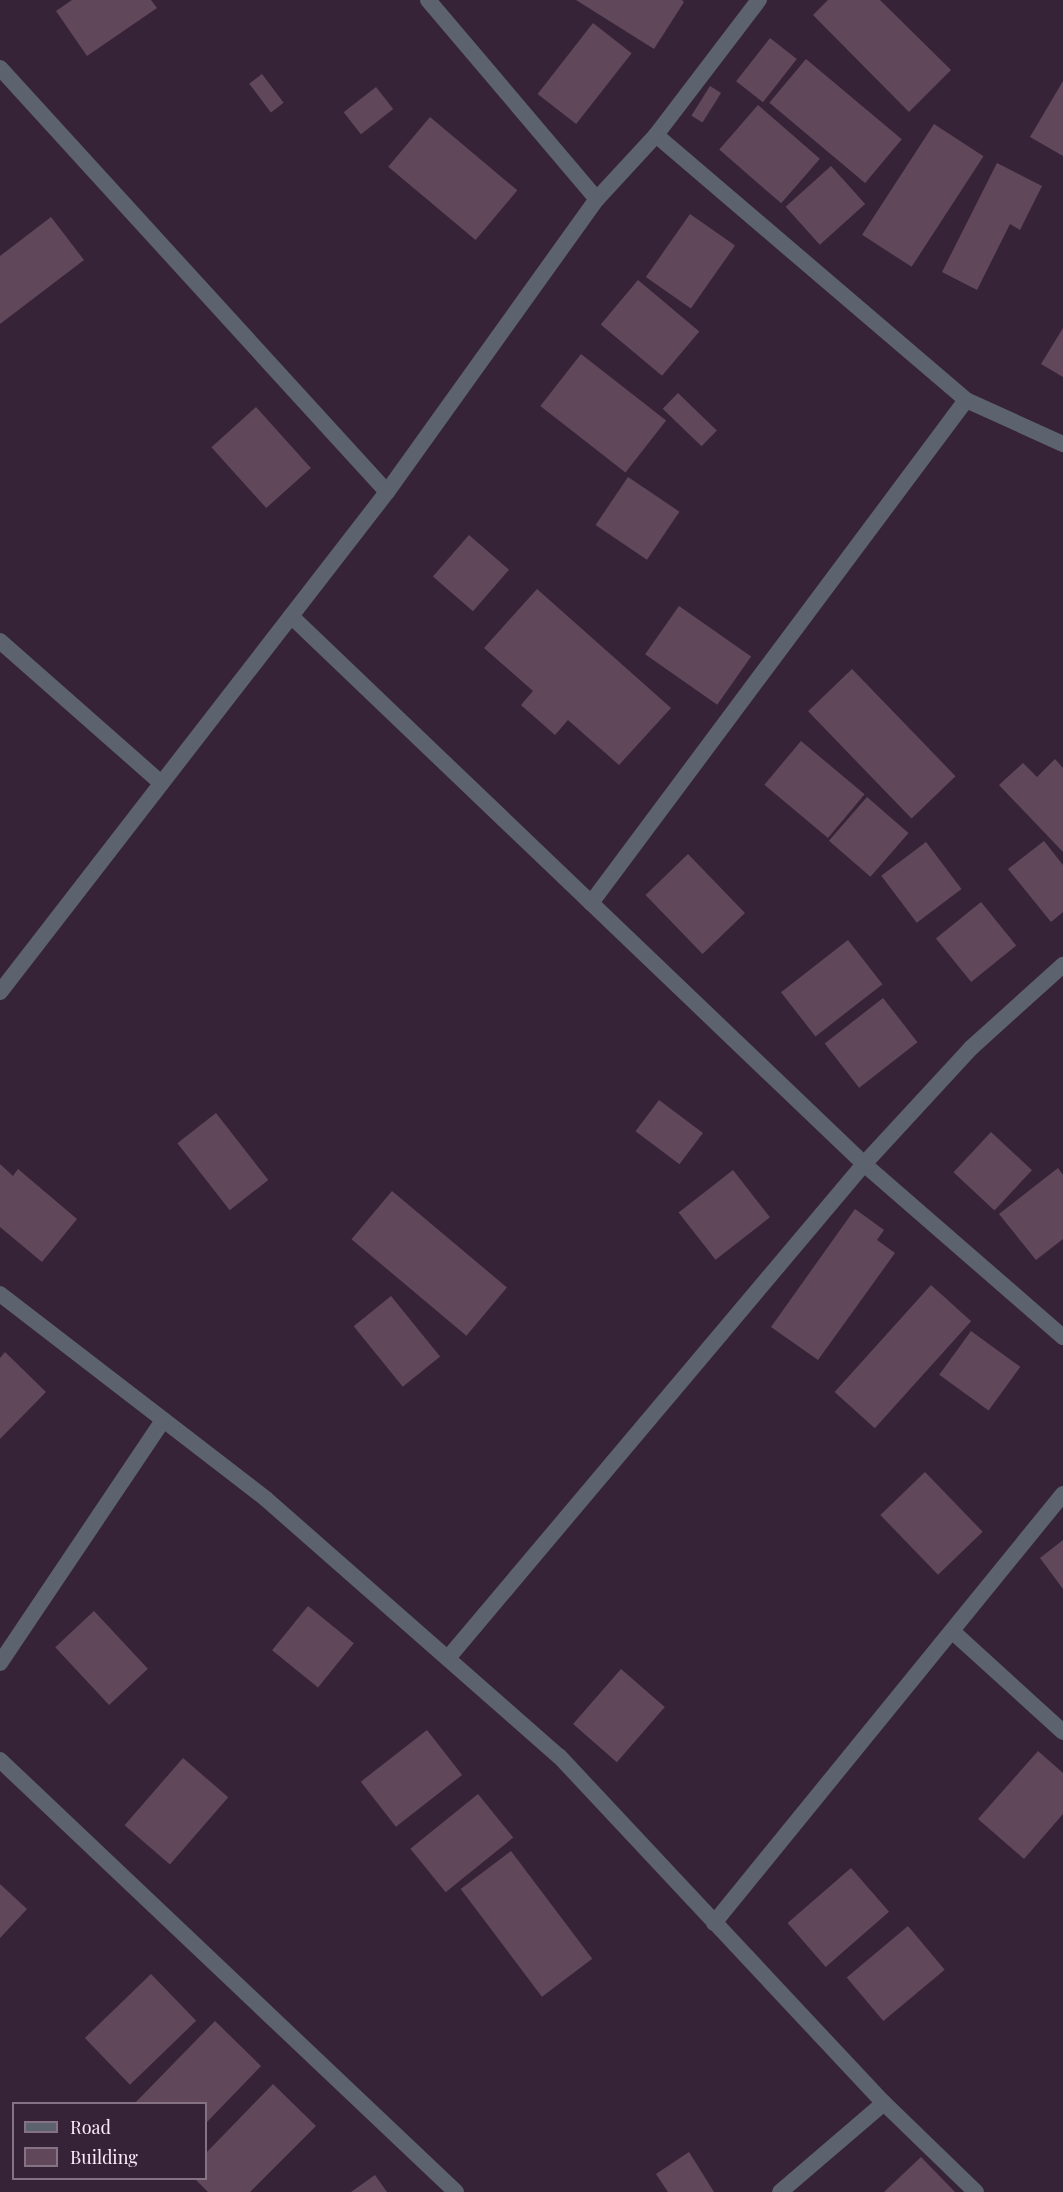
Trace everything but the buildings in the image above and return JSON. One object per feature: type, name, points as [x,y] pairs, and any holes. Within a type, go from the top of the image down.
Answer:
[{"type":"street","points":[[428,0],[597,199]]},
{"type":"street","points":[[0,992],[387,492],[597,199],[656,135],[759,0]]},
{"type":"street","points":[[0,68],[387,492]]},
{"type":"street","points":[[656,135],[966,400],[1063,444]]},
{"type":"street","points":[[591,903],[966,400]]},
{"type":"street","points":[[291,616],[864,1164],[1063,1337]]},
{"type":"street","points":[[0,641],[161,783]]},
{"type":"street","points":[[448,1658],[864,1164],[972,1048],[1063,965]]},
{"type":"street","points":[[0,1294],[266,1499],[559,1756],[884,2103],[976,2192]]},
{"type":"street","points":[[0,1663],[163,1420]]},
{"type":"street","points":[[714,1923],[1063,1494]]},
{"type":"street","points":[[952,1631],[1063,1732]]},
{"type":"street","points":[[0,1760],[456,2192]]},
{"type":"street","points":[[780,2192],[884,2103]]}]
